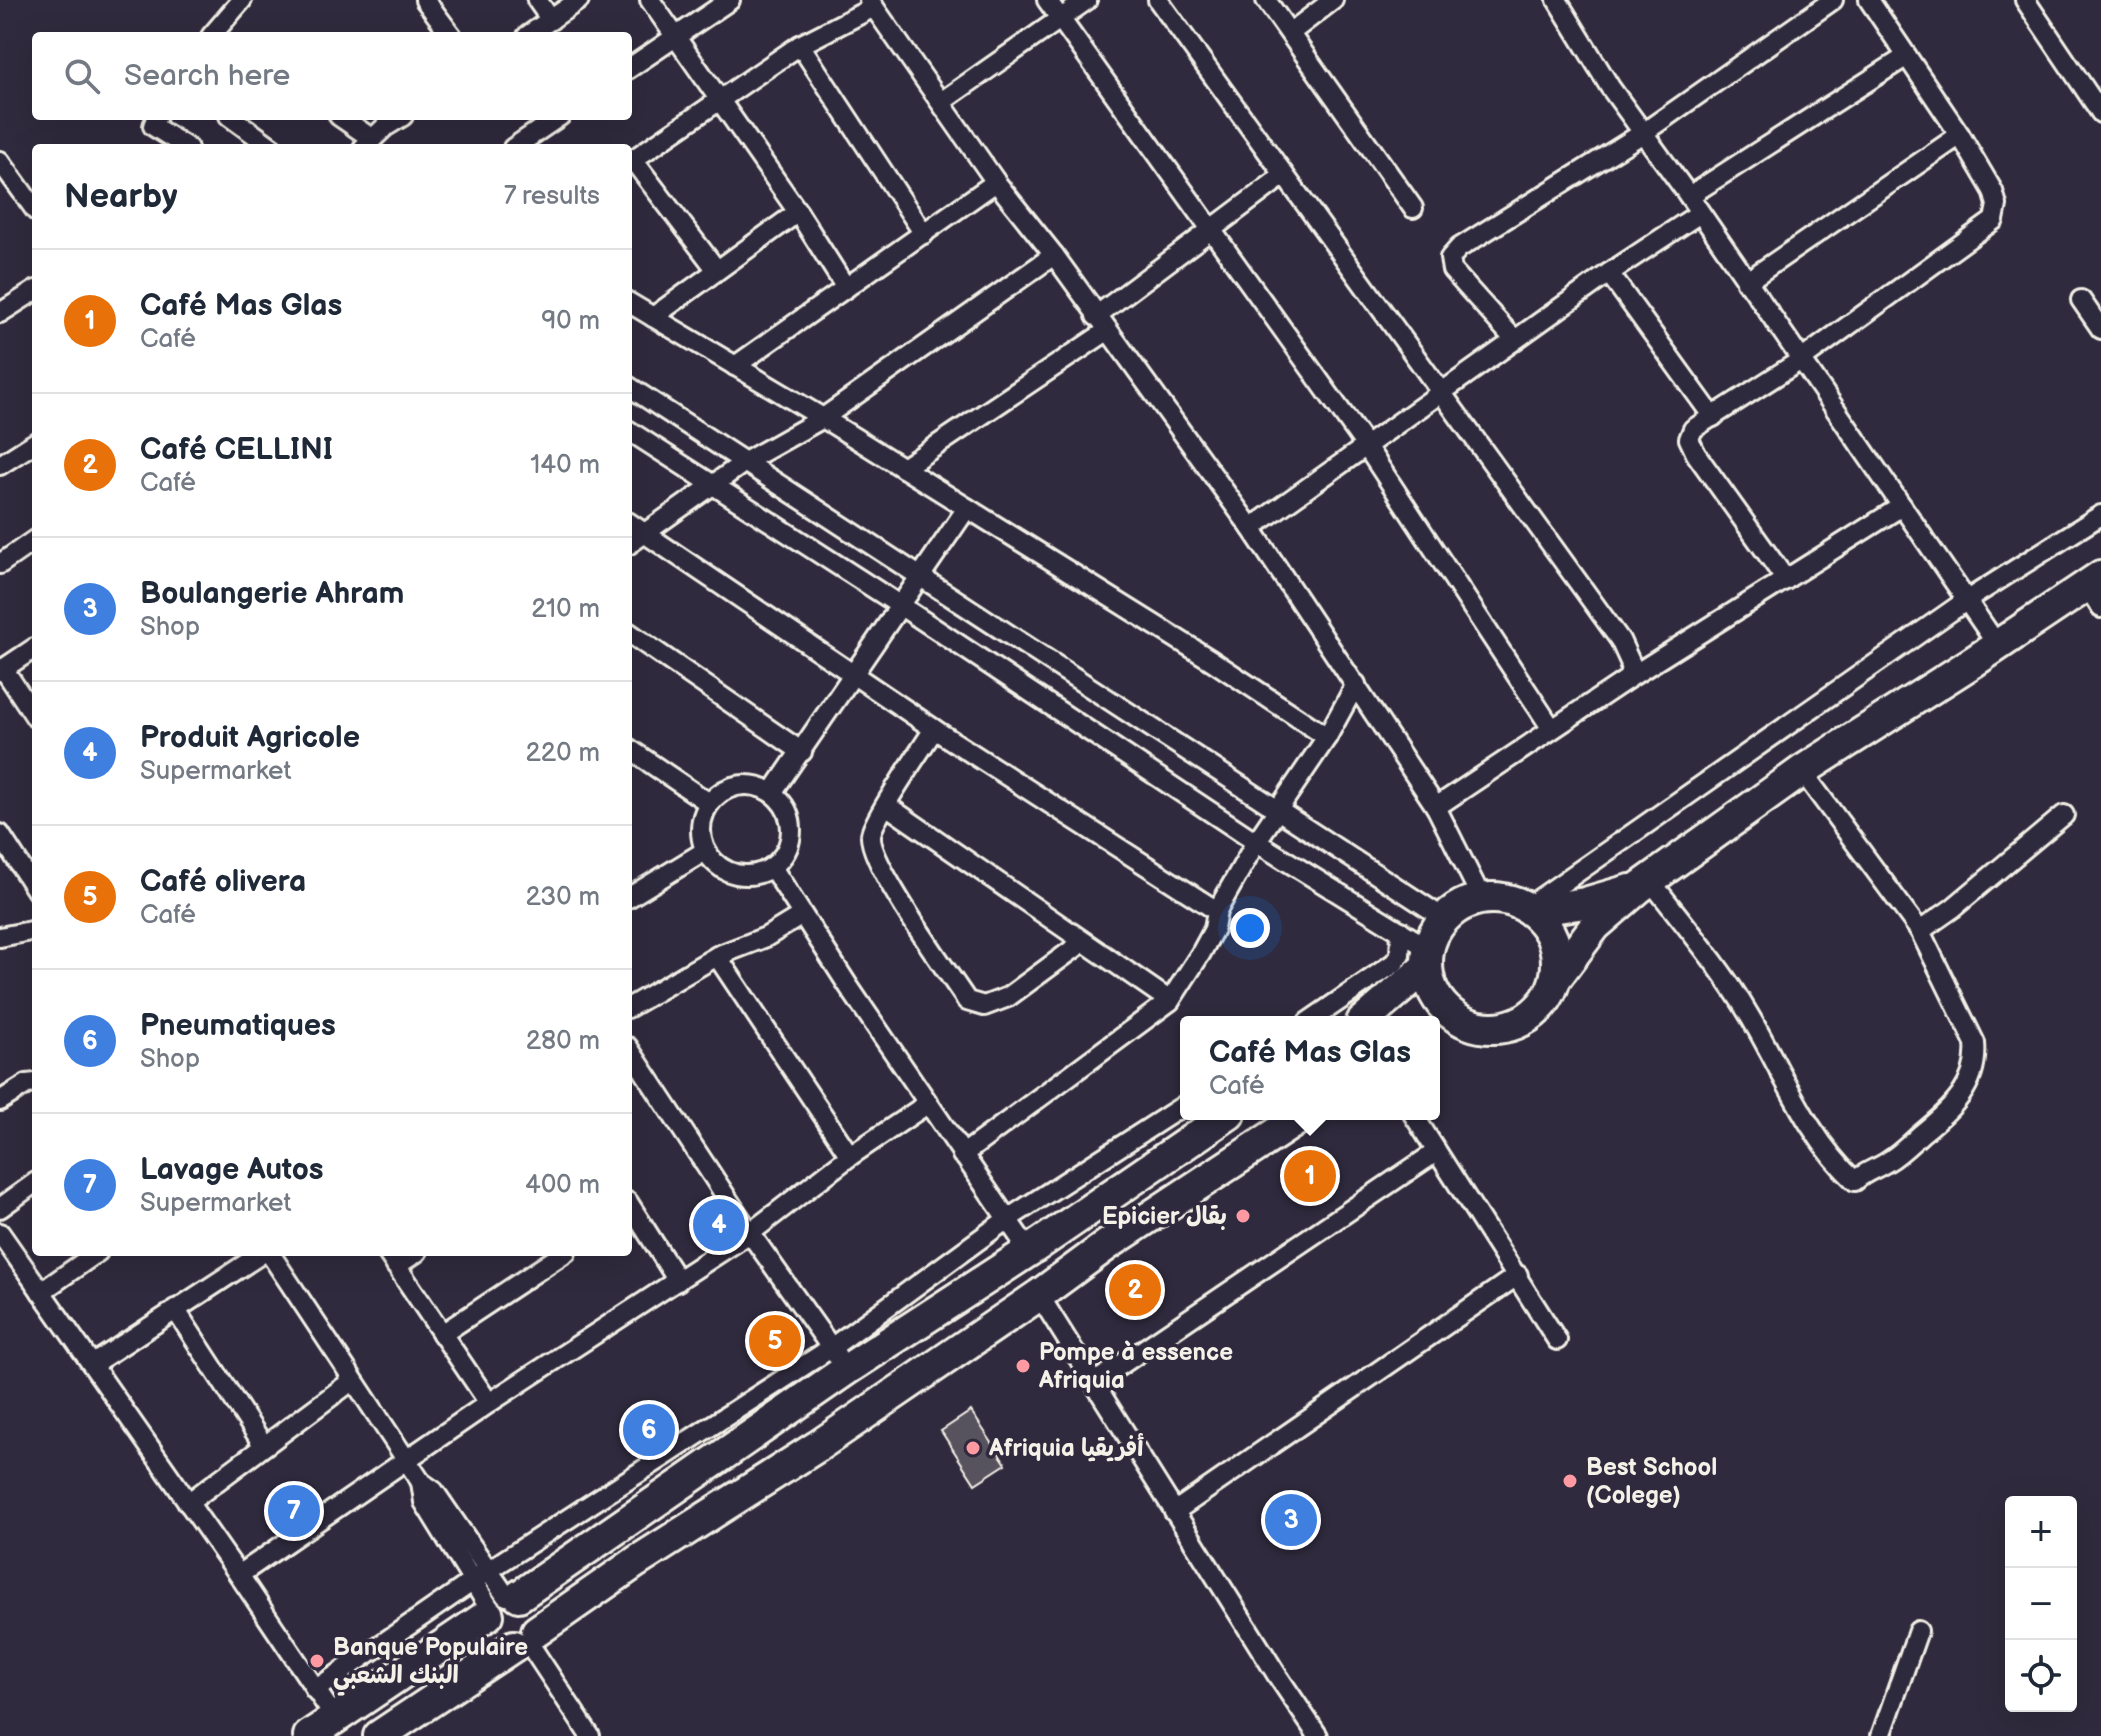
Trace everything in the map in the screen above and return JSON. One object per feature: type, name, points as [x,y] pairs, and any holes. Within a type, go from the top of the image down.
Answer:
[{"type":"main road","points":[[1556,978],[1555,944],[1547,928],[1529,909],[1502,899],[1482,899],[1460,907],[1435,932],[1428,957],[1430,983],[1450,1013],[1465,1022],[1494,1029],[1523,1021],[1543,1005],[1556,978],[1595,926],[1645,884],[1802,771],[1998,646],[2096,590]]},
{"type":"main road","points":[[1529,909],[1593,901],[1645,884]]},
{"type":"main road","points":[[1368,1016],[1428,957]]},
{"type":"main road","points":[[1440,1032],[1465,1022]]},
{"type":"main road","points":[[309,1736],[501,1604],[839,1359],[1029,1251],[1220,1120]]},
{"type":"main road","points":[[379,1736],[526,1640],[636,1562],[818,1446],[1107,1245],[1297,1120]]},
{"type":"main road","points":[[529,1600],[536,1609],[539,1620],[526,1640],[503,1644],[494,1637],[489,1627],[501,1604],[529,1600]]},
{"type":"street","points":[[218,32],[242,0]]},
{"type":"street","points":[[425,0],[449,32]]},
{"type":"street","points":[[537,0],[551,20]]},
{"type":"street","points":[[533,32],[579,0]]},
{"type":"street","points":[[650,0],[798,212],[846,288]]},
{"type":"street","points":[[632,66],[730,0]]},
{"type":"street","points":[[1047,0],[1366,446],[1552,729]]},
{"type":"street","points":[[941,102],[1087,0]]},
{"type":"street","points":[[1158,0],[1620,640],[1631,664],[1629,678]]},
{"type":"street","points":[[1266,0],[1413,208]]},
{"type":"street","points":[[1290,33],[1333,0]]},
{"type":"street","points":[[1557,0],[1610,87],[1689,196],[1998,646]]},
{"type":"street","points":[[1514,339],[1452,270],[1450,258],[1459,248],[1643,133],[1833,0]]},
{"type":"street","points":[[1786,580],[1692,447],[1689,439],[1693,429],[1801,360],[1994,220],[1997,205],[1993,191],[1960,135],[1869,0]]},
{"type":"street","points":[[2025,0],[2101,113]]},
{"type":"street","points":[[632,160],[800,45],[872,4],[996,182],[1054,255],[1251,528],[1436,807],[1482,899]]},
{"type":"street","points":[[800,45],[924,234]]},
{"type":"street","points":[[1689,196],[1907,56]]},
{"type":"street","points":[[234,120],[268,144]]},
{"type":"street","points":[[343,120],[367,143],[398,120]]},
{"type":"street","points":[[519,144],[554,120]]},
{"type":"street","points":[[155,121],[183,144]]},
{"type":"street","points":[[1746,282],[1960,135]]},
{"type":"street","points":[[0,161],[6,182],[32,207]]},
{"type":"street","points":[[632,164],[716,269]]},
{"type":"street","points":[[903,468],[1101,324],[1210,231],[1284,175]]},
{"type":"street","points":[[735,366],[996,182]]},
{"type":"street","points":[[653,317],[798,212]]},
{"type":"street","points":[[1251,528],[1514,339],[1700,213]]},
{"type":"street","points":[[632,543],[745,462],[823,418],[1054,255]]},
{"type":"street","points":[[1609,273],[1713,417]]},
{"type":"street","points":[[0,313],[32,293]]},
{"type":"street","points":[[2081,300],[2101,329]]},
{"type":"street","points":[[632,304],[823,418],[1211,660],[1327,737]]},
{"type":"street","points":[[632,389],[1445,919]]},
{"type":"street","points":[[632,432],[714,483],[1256,842],[1401,931],[1428,957]]},
{"type":"street","points":[[0,465],[32,445]]},
{"type":"street","points":[[1436,807],[1629,678],[1902,506]]},
{"type":"street","points":[[772,793],[967,508]]},
{"type":"street","points":[[1529,909],[1967,600],[2101,515]]},
{"type":"street","points":[[632,525],[934,729],[1217,911]]},
{"type":"street","points":[[0,564],[32,542]]},
{"type":"street","points":[[632,635],[802,752]]},
{"type":"street","points":[[32,650],[2,670],[32,712]]},
{"type":"street","points":[[962,1155],[1170,1001],[1208,941],[1217,911],[1256,842],[1327,737],[1356,684]]},
{"type":"street","points":[[934,729],[871,832],[872,849],[967,1001],[984,1006],[1008,997],[1083,942]]},
{"type":"street","points":[[632,751],[709,803]]},
{"type":"street","points":[[1645,884],[1748,1013],[1820,1141],[1837,1165],[1855,1181],[1887,1162],[1949,1111],[1970,1083],[1977,1060],[1975,1043],[1920,931],[1802,771]]},
{"type":"street","points":[[754,785],[772,793],[786,809],[791,828],[787,848],[772,867],[758,874],[737,875],[719,867],[705,851],[700,832],[709,803],[716,795],[734,786],[754,785]]},
{"type":"street","points":[[886,805],[1170,1001]]},
{"type":"street","points":[[1920,931],[1953,908],[2064,815]]},
{"type":"street","points":[[0,834],[32,884]]},
{"type":"street","points":[[632,891],[705,851]]},
{"type":"street","points":[[772,867],[927,1104],[1029,1251]]},
{"type":"street","points":[[632,1006],[717,956],[766,937],[802,915]]},
{"type":"street","points":[[0,937],[32,931]]},
{"type":"street","points":[[1317,1016],[1394,963],[1400,955],[1401,931]]},
{"type":"street","points":[[717,956],[850,1156]]},
{"type":"street","points":[[632,1053],[750,1233],[839,1359]]},
{"type":"street","points":[[0,1101],[32,1083]]},
{"type":"street","points":[[239,1575],[489,1403],[750,1233],[850,1156],[927,1104]]},
{"type":"street","points":[[315,1690],[489,1570],[839,1359],[1006,1220],[1180,1108]]},
{"type":"street","points":[[1417,1120],[1557,1340]]},
{"type":"street","points":[[1094,1383],[1436,1152]]},
{"type":"street","points":[[0,1208],[32,1185]]},
{"type":"street","points":[[632,1211],[678,1281]]},
{"type":"street","points":[[0,1233],[335,1718]]},
{"type":"street","points":[[41,1292],[92,1256]]},
{"type":"street","points":[[93,1364],[260,1256]]},
{"type":"street","points":[[269,1256],[421,1482],[434,1491],[489,1570],[501,1604]]},
{"type":"street","points":[[442,1334],[560,1256]]},
{"type":"street","points":[[392,1259],[489,1403]]},
{"type":"street","points":[[1174,1512],[1518,1275]]},
{"type":"street","points":[[1039,1295],[1318,1736]]},
{"type":"street","points":[[175,1309],[264,1446]]},
{"type":"street","points":[[188,1503],[353,1380]]},
{"type":"street","points":[[421,1482],[424,1502],[472,1582],[501,1604]]},
{"type":"street","points":[[1881,1736],[1918,1631]]},
{"type":"street","points":[[526,1640],[590,1736]]},
{"type":"building","name":"Afriquia أفريقيا","points":[[971,1411],[1006,1464],[975,1484],[941,1431]]},
{"type":"place","name":"Café Mas Glas","points":[[1310,1176]]},
{"type":"place","name":"Epicier بقال","points":[[1243,1216]]},
{"type":"place","name":"Produit Agricole","points":[[719,1225]]},
{"type":"place","name":"Café CELLINI","points":[[1135,1290]]},
{"type":"place","name":"Café olivera","points":[[775,1341]]},
{"type":"place","name":"Pompe à essence Afriquia","points":[[1023,1366]]},
{"type":"place","name":"Pneumatiques","points":[[649,1430]]},
{"type":"place","name":"Afriquia أفريقيا","points":[[973,1448]]},
{"type":"place","name":"Best School (Colege)","points":[[1570,1481]]},
{"type":"place","name":"Lavage Autos","points":[[294,1511]]},
{"type":"place","name":"Boulangerie Ahram","points":[[1291,1520]]},
{"type":"place","name":"Banque Populaire البنك الشعبي","points":[[317,1661]]}]
